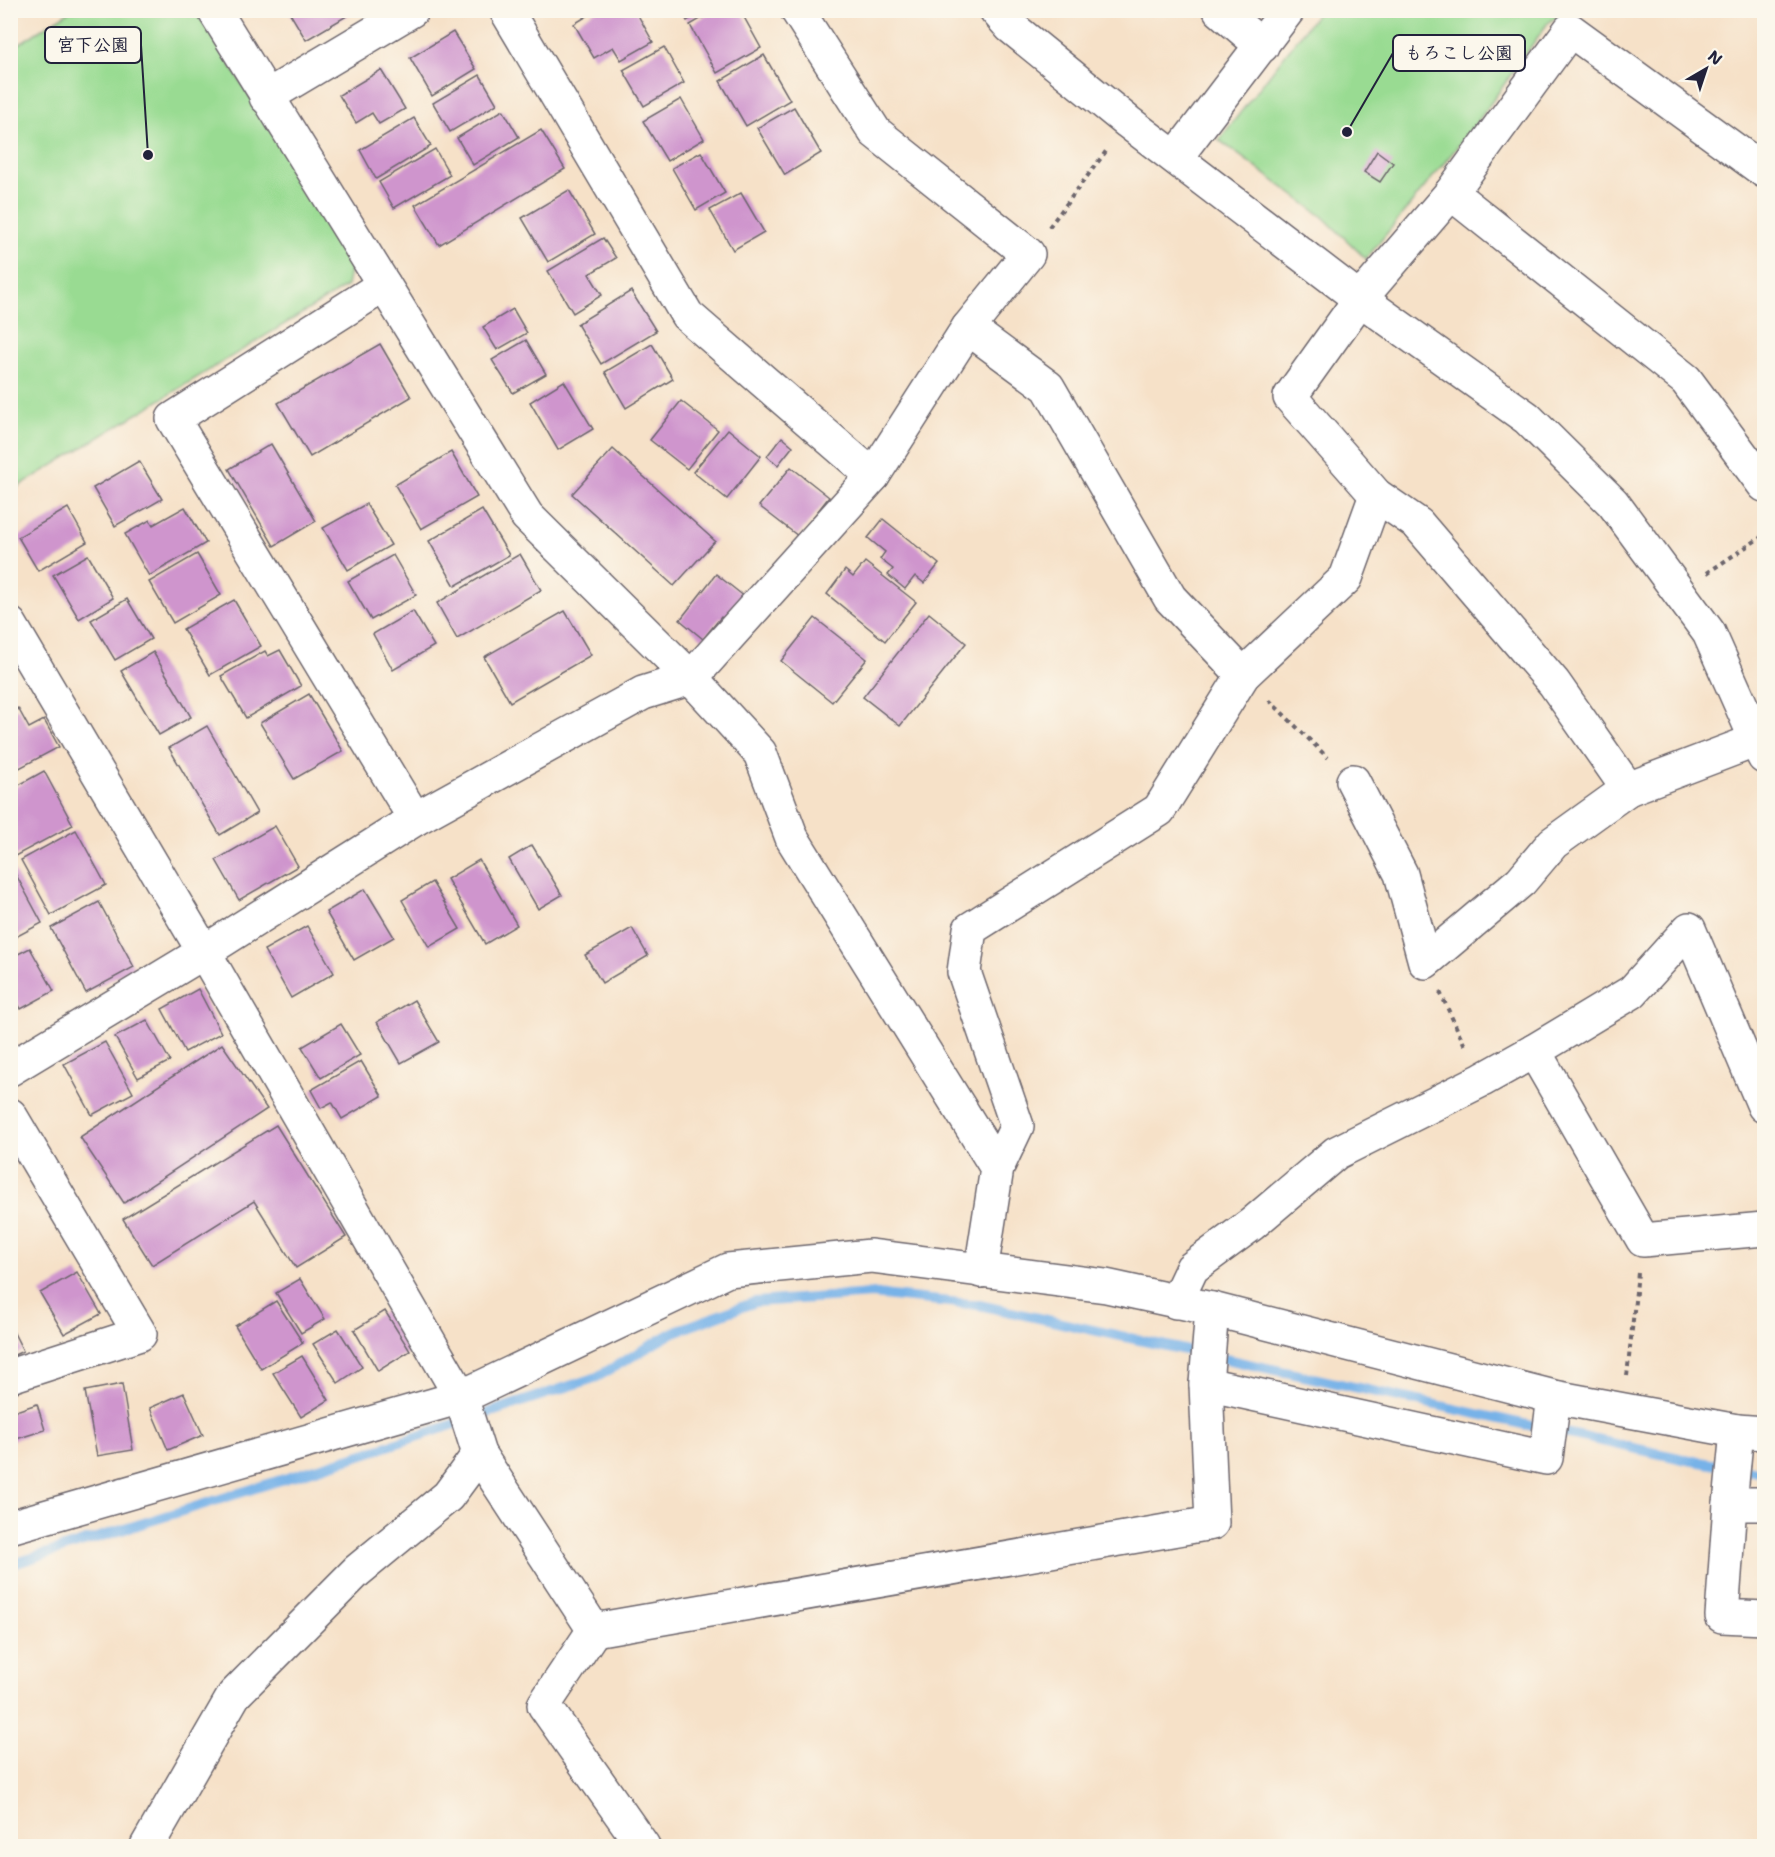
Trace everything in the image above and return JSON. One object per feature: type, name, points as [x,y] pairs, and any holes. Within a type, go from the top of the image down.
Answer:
[{"type":"street","points":[[214,10],[527,516],[691,678],[760,753],[792,838],[997,1168]]},
{"type":"street","points":[[266,97],[412,10]]},
{"type":"street","points":[[506,10],[687,315],[873,476]]},
{"type":"street","points":[[10,1069],[204,952],[415,819],[643,693],[691,678],[873,476],[968,328],[1028,254],[875,132],[797,10]]},
{"type":"street","points":[[996,10],[1011,27],[1128,122],[1360,299],[1527,418],[1613,503],[1709,633],[1761,748],[1628,789],[1552,843],[1521,881],[1425,962],[1401,874],[1353,781]]},
{"type":"street","points":[[1220,10],[1262,46]]},
{"type":"street","points":[[1176,157],[1288,10]]},
{"type":"street","points":[[1628,789],[1547,674],[1418,524],[1376,495],[1290,397],[1360,299],[1451,193],[1570,30],[1764,171]]},
{"type":"street","points":[[1451,193],[1686,380],[1764,485]]},
{"type":"street","points":[[384,285],[173,419],[415,819]]},
{"type":"street","points":[[968,328],[1048,387],[1170,598],[1242,675]]},
{"type":"street","points":[[981,1271],[997,1168],[1017,1126],[964,972],[970,929],[1159,810],[1242,675],[1346,578],[1376,495]]},
{"type":"street","points":[[10,624],[204,952],[461,1397],[479,1454],[594,1630]]},
{"type":"street","points":[[1176,1302],[1192,1268],[1252,1224],[1336,1153],[1482,1080],[1632,992],[1689,929],[1764,1106]]},
{"type":"street","points":[[1534,1051],[1643,1240],[1764,1229]]},
{"type":"street","points":[[10,1115],[140,1334],[10,1376]]},
{"type":"street","points":[[10,1527],[461,1397],[728,1270],[871,1256],[1106,1286],[1212,1309],[1554,1397],[1751,1432],[1730,1504],[1722,1616],[1764,1618]]},
{"type":"street","points":[[643,1846],[544,1705],[594,1630],[1212,1523],[1206,1384],[1212,1309]]},
{"type":"street","points":[[1206,1384],[1546,1458],[1554,1397]]},
{"type":"street","points":[[147,1846],[234,1695],[357,1571],[448,1496],[479,1454]]},
{"type":"street","points":[[1730,1504],[1764,1504]]},
{"type":"path","points":[[1028,254],[1128,122]]},
{"type":"path","points":[[1678,592],[1764,535]]},
{"type":"path","points":[[1242,675],[1353,781]]},
{"type":"path","points":[[1425,962],[1482,1080]]},
{"type":"path","points":[[1624,1411],[1643,1240]]},
{"type":"green space","points":[[70,11],[197,11],[352,261],[347,286],[11,491],[11,49]]},
{"type":"green space","points":[[1319,11],[1564,11],[1547,24],[1476,124],[1366,259],[1323,217],[1219,140]]},
{"type":"building","points":[[288,10],[357,10],[306,40]]},
{"type":"building","points":[[597,10],[635,10],[653,42],[621,60],[613,47],[594,58],[574,24]]},
{"type":"building","points":[[681,10],[704,10],[687,21]]},
{"type":"building","points":[[716,10],[740,10],[761,48],[717,73],[690,25]]},
{"type":"building","points":[[453,32],[476,69],[432,96],[410,58]]},
{"type":"building","points":[[664,47],[684,83],[644,106],[623,70]]},
{"type":"building","points":[[764,55],[790,100],[746,126],[720,81]]},
{"type":"building","points":[[381,70],[405,109],[379,124],[372,113],[356,123],[339,95]]},
{"type":"building","points":[[480,75],[497,104],[450,132],[433,103]]},
{"type":"building","points":[[681,99],[704,139],[667,161],[643,121]]},
{"type":"building","points":[[794,107],[821,153],[785,175],[757,128]]},
{"type":"building","points":[[503,110],[519,137],[473,165],[457,138]]},
{"type":"building","points":[[414,118],[431,146],[376,179],[360,150]]},
{"type":"building","points":[[541,130],[565,169],[439,245],[415,205]]},
{"type":"building","points":[[435,149],[450,175],[394,208],[379,182]]},
{"type":"building","points":[[1377,151],[1393,163],[1380,182],[1364,172]]},
{"type":"building","points":[[701,152],[725,193],[696,210],[672,168]]},
{"type":"building","points":[[569,190],[595,234],[548,262],[522,218]]},
{"type":"building","points":[[741,193],[764,232],[733,250],[710,210]]},
{"type":"building","points":[[603,238],[616,258],[589,274],[602,295],[573,313],[548,271]]},
{"type":"building","points":[[631,291],[656,331],[601,364],[577,324]]},
{"type":"building","points":[[513,309],[527,333],[497,350],[483,327]]},
{"type":"building","points":[[526,340],[546,374],[513,393],[492,360]]},
{"type":"building","points":[[380,344],[411,397],[310,457],[278,403]]},
{"type":"building","points":[[652,344],[673,379],[626,408],[605,372]]},
{"type":"building","points":[[564,381],[593,429],[558,450],[530,402]]},
{"type":"building","points":[[681,401],[718,430],[687,469],[650,440]]},
{"type":"building","points":[[728,429],[761,456],[727,499],[693,472]]},
{"type":"building","points":[[782,437],[793,446],[778,465],[767,456]]},
{"type":"building","points":[[271,444],[316,521],[274,546],[229,469]]},
{"type":"building","points":[[613,449],[715,541],[674,586],[572,494]]},
{"type":"building","points":[[451,452],[477,497],[421,529],[395,485]]},
{"type":"building","points":[[139,461],[162,499],[115,526],[93,488]]},
{"type":"building","points":[[791,467],[829,497],[798,536],[759,506]]},
{"type":"building","points":[[366,504],[391,545],[348,570],[323,528]]},
{"type":"building","points":[[185,507],[206,543],[149,576],[125,534],[150,520],[153,525]]},
{"type":"building","points":[[68,508],[87,542],[38,571],[18,537]]},
{"type":"building","points":[[482,510],[509,555],[455,586],[429,541]]},
{"type":"building","points":[[883,519],[939,564],[924,583],[915,576],[905,589],[888,575],[893,569],[880,559],[885,552],[868,538]]},
{"type":"building","points":[[197,554],[221,595],[173,623],[149,582]]},
{"type":"building","points":[[520,554],[541,590],[457,639],[437,603]]},
{"type":"building","points":[[88,555],[113,598],[79,619],[53,575]]},
{"type":"building","points":[[393,555],[416,595],[371,620],[348,581]]},
{"type":"building","points":[[865,562],[916,602],[885,641],[827,594],[845,570],[853,577]]},
{"type":"building","points":[[716,574],[750,601],[731,625],[721,617],[703,639],[680,620]]},
{"type":"building","points":[[127,599],[151,639],[115,660],[91,620]]},
{"type":"building","points":[[234,600],[261,646],[210,675],[183,629]]},
{"type":"building","points":[[413,611],[434,646],[393,670],[373,634]]},
{"type":"building","points":[[565,611],[591,655],[510,702],[484,657]]},
{"type":"building","points":[[929,613],[966,643],[900,726],[863,697]]},
{"type":"building","points":[[815,618],[867,659],[832,702],[781,661]]},
{"type":"building","points":[[280,650],[301,686],[246,718],[221,676],[265,651],[268,656]]},
{"type":"building","points":[[153,652],[191,717],[159,735],[121,671]]},
{"type":"building","points":[[309,694],[343,751],[294,779],[260,723]]},
{"type":"building","points":[[18,708],[29,728],[44,720],[59,747],[10,773],[10,712]]},
{"type":"building","points":[[207,726],[257,813],[220,835],[169,748]]},
{"type":"building","points":[[44,771],[73,825],[15,856],[10,847],[10,790]]},
{"type":"building","points":[[275,826],[298,866],[239,900],[216,860]]},
{"type":"building","points":[[76,830],[106,885],[51,915],[21,860]]},
{"type":"building","points":[[532,845],[562,895],[538,909],[509,859]]},
{"type":"building","points":[[479,860],[517,925],[485,944],[447,879]]},
{"type":"building","points":[[14,871],[42,923],[10,940],[10,873]]},
{"type":"building","points":[[432,882],[460,929],[429,947],[402,900]]},
{"type":"building","points":[[365,889],[394,937],[354,960],[326,912]]},
{"type":"building","points":[[99,902],[134,967],[86,993],[51,928]]},
{"type":"building","points":[[307,926],[334,973],[291,998],[264,950]]},
{"type":"building","points":[[632,928],[648,956],[602,983],[585,955]]},
{"type":"building","points":[[30,948],[54,991],[21,1009],[10,990],[10,958]]},
{"type":"building","points":[[198,989],[221,1033],[185,1052],[162,1009]]},
{"type":"building","points":[[414,1000],[439,1042],[401,1063],[377,1022]]},
{"type":"building","points":[[147,1020],[170,1061],[138,1078],[115,1037]]},
{"type":"building","points":[[341,1024],[360,1055],[321,1078],[302,1047]]},
{"type":"building","points":[[105,1042],[133,1093],[92,1115],[64,1064]]},
{"type":"building","points":[[222,1044],[267,1109],[124,1203],[80,1137]]},
{"type":"building","points":[[361,1061],[382,1096],[342,1119],[332,1102],[321,1108],[311,1090]]},
{"type":"building","points":[[276,1125],[346,1237],[296,1268],[254,1201],[152,1265],[123,1219]]},
{"type":"building","points":[[77,1272],[101,1314],[64,1334],[40,1293]]},
{"type":"building","points":[[300,1279],[325,1319],[301,1333],[276,1293]]},
{"type":"building","points":[[276,1301],[303,1343],[261,1369],[235,1326]]},
{"type":"building","points":[[385,1311],[410,1351],[378,1371],[354,1330]]},
{"type":"building","points":[[10,1325],[23,1351],[10,1357]]},
{"type":"building","points":[[338,1329],[362,1367],[338,1383],[313,1344]]},
{"type":"building","points":[[302,1356],[329,1400],[301,1417],[273,1373]]},
{"type":"building","points":[[122,1384],[133,1450],[97,1456],[85,1391]]},
{"type":"building","points":[[184,1393],[203,1435],[168,1450],[150,1408]]},
{"type":"building","points":[[37,1404],[45,1430],[10,1441],[10,1413]]},
{"type":"waterway","points":[[10,1565],[373,1451],[597,1377],[674,1332],[755,1302],[872,1294],[979,1305],[1688,1460],[1764,1473]]},
{"type":"place","name":"もろこし公園","points":[[1347,132]]},
{"type":"place","name":"宮下公園","points":[[148,155]]}]
